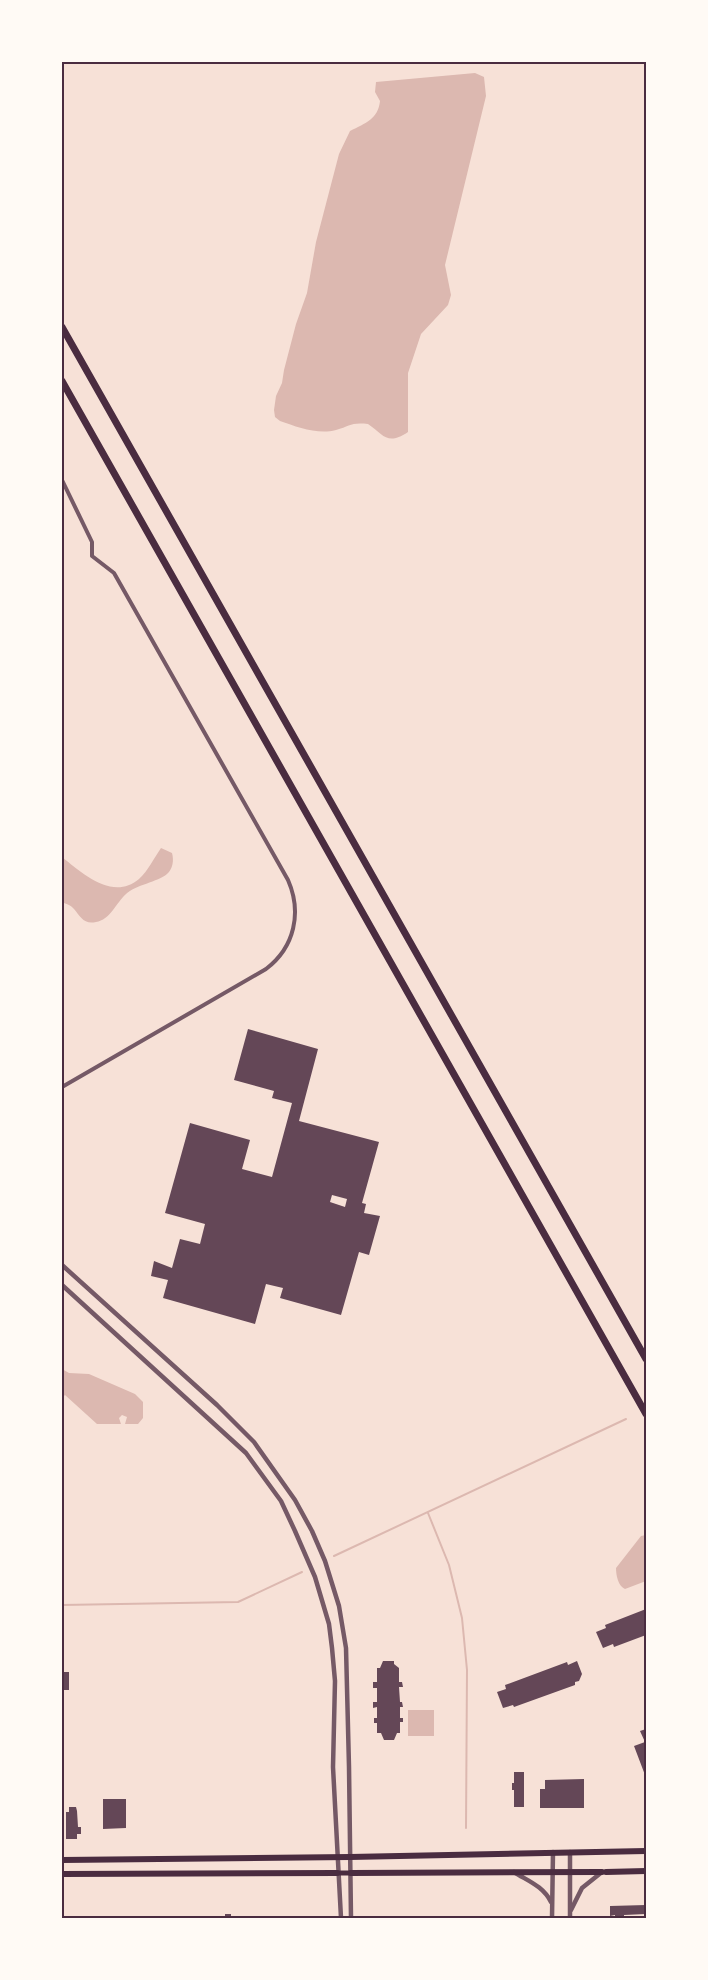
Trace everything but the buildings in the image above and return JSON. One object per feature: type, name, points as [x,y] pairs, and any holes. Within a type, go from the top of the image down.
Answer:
[{"type":"highway","points":[[62,327],[646,1359]]},
{"type":"highway","points":[[62,381],[646,1414]]},
{"type":"main road","points":[[62,1860],[646,1851]]},
{"type":"main road","points":[[62,1874],[646,1871]]},
{"type":"street","points":[[62,480],[92,542],[92,556],[114,573],[288,880],[296,911],[289,940],[280,956],[266,969],[62,1087]]},
{"type":"street","points":[[62,1265],[254,1442],[295,1500],[316,1541],[339,1606],[346,1648],[351,1918]]},
{"type":"street","points":[[62,1285],[246,1453],[281,1501],[295,1531],[315,1577],[329,1624],[332,1648],[335,1681],[333,1767],[341,1918]]},
{"type":"street","points":[[332,1648],[346,1648]]},
{"type":"street","points":[[552,1918],[554,1852]]},
{"type":"street","points":[[570,1852],[570,1916]]},
{"type":"street","points":[[514,1872],[546,1892],[552,1904]]},
{"type":"street","points":[[570,1916],[582,1887],[604,1872]]},
{"type":"shaded area","points":[[475,73],[484,77],[486,96],[445,265],[451,295],[448,305],[421,334],[408,373],[408,432],[390,439],[368,424],[354,424],[322,432],[280,421],[275,417],[276,396],[282,383],[296,324],[307,293],[316,242],[339,154],[350,131],[370,120],[377,112],[380,101],[375,92],[376,82]]},
{"type":"shaded area","points":[[161,848],[172,853],[171,870],[163,877],[130,891],[101,921],[92,923],[85,921],[71,906],[62,902],[62,857],[99,883],[119,887],[129,885],[139,879]]},
{"type":"shaded area","points":[[62,1369],[69,1373],[89,1374],[135,1394],[143,1402],[143,1418],[138,1424],[125,1424],[127,1417],[122,1415],[119,1418],[121,1424],[97,1424],[65,1395],[62,1398]]},
{"type":"shaded area","points":[[646,1535],[646,1581],[625,1589],[619,1583],[616,1568],[641,1536]]},
{"type":"shaded area","points":[[408,1710],[434,1710],[434,1736],[408,1736]]},
{"type":"waterway","points":[[334,1556],[626,1419]]},
{"type":"waterway","points":[[428,1513],[449,1565],[462,1618],[467,1670],[466,1828]]},
{"type":"waterway","points":[[62,1605],[238,1602],[302,1572]]}]
